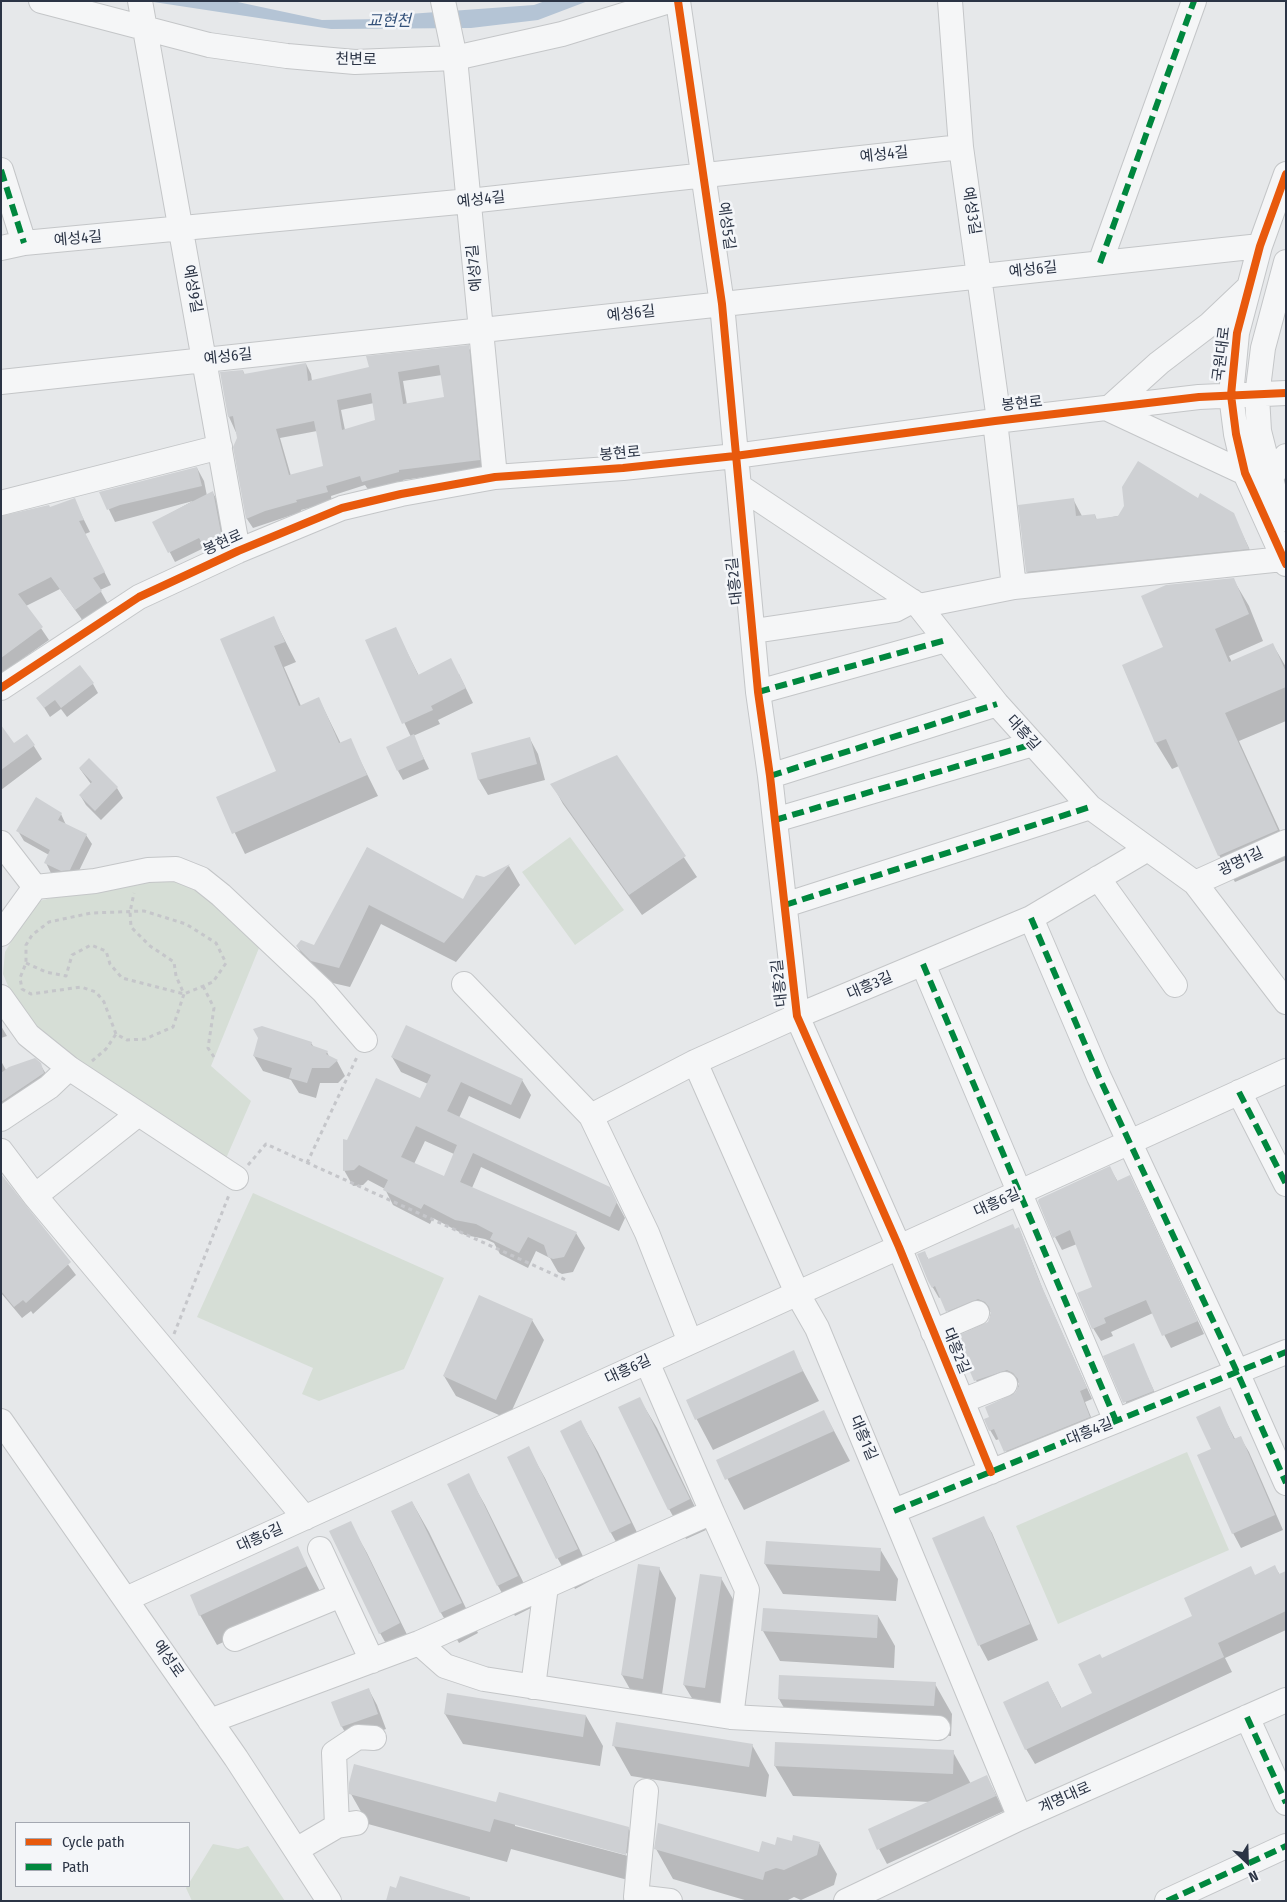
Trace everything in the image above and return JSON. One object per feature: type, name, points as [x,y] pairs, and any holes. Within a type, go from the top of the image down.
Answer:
[{"type":"street","name":"천변로","points":[[41,1],[143,13],[209,44],[286,56],[355,62],[455,58],[562,34],[669,1]]},
{"type":"street","name":"예성7길","points":[[443,1],[455,58],[495,478]]},
{"type":"street","name":"예성5길","points":[[678,1],[705,175],[722,304],[736,456]]},
{"type":"street","name":"예성3길","points":[[950,1],[961,146],[981,276],[1014,587]]},
{"type":"street","points":[[1100,263],[1194,1]]},
{"type":"street","name":"예성9길","points":[[143,13],[238,550]]},
{"type":"street","name":"예성4길","points":[[1,248],[24,244],[469,201],[961,146]]},
{"type":"street","points":[[1,170],[24,244]]},
{"type":"street","name":"국원대로","points":[[1285,561],[1245,473],[1236,434],[1231,395],[1235,348],[1249,287],[1260,246],[1286,174]]},
{"type":"street","name":"예성6길","points":[[1,382],[1260,246]]},
{"type":"street","points":[[1286,262],[1281,302],[1263,348],[1257,396],[1259,430],[1271,477],[1286,519]]},
{"type":"street","points":[[1245,473],[1108,409],[1159,363],[1210,324],[1249,287]]},
{"type":"street","name":"봉현로","points":[[1,688],[139,597],[238,550],[342,508],[401,494],[495,478],[623,468],[736,456],[997,421],[1231,395],[1257,396],[1286,393]]},
{"type":"street","points":[[1,503],[220,447]]},
{"type":"street","name":"대흥2길","points":[[736,456],[754,631],[758,692],[770,776],[797,1016],[898,1247],[991,1472]]},
{"type":"street","points":[[1271,477],[1286,456]]},
{"type":"street","name":"대흥길","points":[[738,486],[915,603],[997,704],[1090,807],[1146,850],[1195,883],[1286,1002]]},
{"type":"street","points":[[754,631],[894,610],[915,603],[1014,587],[1285,561]]},
{"type":"street","points":[[758,692],[946,640]]},
{"type":"street","points":[[770,776],[997,704]]},
{"type":"street","points":[[775,820],[1033,744]]},
{"type":"street","points":[[785,905],[1090,807]]},
{"type":"street","name":"광명1길","points":[[1195,883],[1286,842]]},
{"type":"street","points":[[1,843],[35,887]]},
{"type":"street","name":"대흥3길","points":[[591,1116],[695,1062],[797,1016],[1030,918],[1146,850]]},
{"type":"street","points":[[1,934],[35,887],[95,881],[148,870],[176,868],[201,879],[222,895],[323,991],[365,1040]]},
{"type":"street","points":[[1098,878],[1175,985]]},
{"type":"street","points":[[1030,918],[1130,1142],[1237,1372],[1282,1458],[1286,1483]]},
{"type":"street","points":[[923,964],[1018,1193],[1116,1421]]},
{"type":"street","points":[[464,984],[591,1116],[647,1233],[690,1342]]},
{"type":"street","points":[[1,997],[28,1035],[73,1070],[137,1115],[236,1178]]},
{"type":"street","name":"대흥1길","points":[[695,1062],[797,1293],[817,1328],[1020,1818]]},
{"type":"street","points":[[1,1119],[73,1070]]},
{"type":"street","name":"대흥6길","points":[[126,1599],[1286,1071]]},
{"type":"street","points":[[1239,1092],[1286,1184]]},
{"type":"street","points":[[35,1196],[137,1115]]},
{"type":"street","points":[[1,1151],[35,1196],[305,1518]]},
{"type":"street","points":[[933,1332],[976,1313]]},
{"type":"street","name":"대흥4길","points":[[894,1511],[1286,1352]]},
{"type":"street","points":[[647,1362],[747,1590],[731,1717]]},
{"type":"street","points":[[962,1402],[1005,1384]]},
{"type":"street","name":"예성로","points":[[4,1427],[210,1721],[329,1901]]},
{"type":"street","points":[[210,1721],[419,1643],[712,1512]]},
{"type":"street","points":[[320,1549],[372,1661]]},
{"type":"street","points":[[533,1687],[546,1586]]},
{"type":"street","points":[[236,1639],[341,1595]]},
{"type":"street","points":[[419,1643],[445,1666],[484,1679],[731,1717],[938,1728]]},
{"type":"street","name":"계명대로","points":[[846,1901],[1020,1818],[1286,1700]]},
{"type":"street","points":[[1247,1717],[1286,1803]]},
{"type":"street","points":[[296,1850],[347,1824],[334,1753],[358,1737],[374,1738]]},
{"type":"street","points":[[646,1791],[636,1897],[670,1901]]},
{"type":"street","points":[[1167,1901],[1286,1846]]},
{"type":"path","points":[[26,963],[46,972],[66,976],[72,955],[91,945],[106,951],[110,964],[122,978],[184,994],[213,982],[226,963],[216,943],[186,924],[144,911],[130,912],[91,913],[49,922],[32,935],[26,945],[26,963],[20,978],[22,989],[31,994],[81,987],[96,992],[104,1002],[116,1034],[127,1040],[145,1039],[173,1027],[184,994],[176,976],[174,962],[150,946],[131,928],[130,912],[134,893],[148,870]]},
{"type":"path","points":[[203,986],[214,1008],[208,1048],[214,1057]]},
{"type":"path","points":[[73,1070],[106,1049],[116,1034]]},
{"type":"path","points":[[307,1163],[365,1040]]},
{"type":"path","points":[[166,1354],[236,1178],[266,1144],[566,1280]]},
{"type":"shaded area","points":[[570,837],[624,910],[575,945],[522,872]]},
{"type":"shaded area","points":[[173,877],[207,892],[259,948],[211,1066],[251,1101],[224,1163],[49,1043],[17,1007],[3,974],[5,952],[35,902],[68,894]]},
{"type":"shaded area","points":[[253,1193],[444,1278],[404,1369],[319,1401],[302,1394],[313,1368],[197,1317]]},
{"type":"shaded area","points":[[1187,1452],[1229,1550],[1058,1624],[1016,1526]]},
{"type":"shaded area","points":[[213,1844],[238,1849],[248,1846],[285,1901],[192,1901],[186,1888],[190,1887],[190,1881]]},
{"type":"water","name":"교현천","points":[[147,1],[233,1],[322,20],[381,19],[409,14],[534,5],[545,1],[588,1],[538,20],[471,28],[331,29]]},
{"type":"building","points":[[469,345],[480,460],[399,470],[399,472],[362,482],[360,476],[326,486],[328,492],[296,500],[297,502],[265,511],[246,519],[233,447],[237,438],[233,416],[228,417],[220,372],[243,370],[244,374],[306,363],[308,381],[369,367],[366,356]],"holes":[[[439,365],[444,397],[403,404],[398,372]],[[371,393],[375,420],[342,430],[337,400]],[[314,421],[323,466],[289,475],[276,429]]]},
{"type":"building","points":[[1138,461],[1198,498],[1200,493],[1234,513],[1249,549],[1026,572],[1018,505],[1074,498],[1076,516],[1095,514],[1096,519],[1118,516],[1124,506],[1122,487]]},
{"type":"building","points":[[197,467],[202,486],[120,505],[107,510],[99,492]]},
{"type":"building","points":[[213,491],[221,533],[202,543],[199,538],[168,553],[152,522]]},
{"type":"building","points":[[75,498],[84,520],[79,521],[105,572],[93,578],[102,591],[75,610],[51,577],[18,594],[43,627],[1,658],[1,516],[49,505],[50,507]]},
{"type":"building","points":[[1234,578],[1249,614],[1215,629],[1229,662],[1273,643],[1286,672],[1286,687],[1225,713],[1278,830],[1218,856],[1166,739],[1155,743],[1122,665],[1163,647],[1141,596],[1166,585]]},
{"type":"building","points":[[274,616],[285,642],[274,646],[299,706],[319,697],[339,743],[351,738],[367,775],[232,834],[216,797],[276,771],[220,639]]},
{"type":"building","points":[[396,627],[418,675],[451,658],[466,688],[431,706],[433,710],[402,724],[365,640]]},
{"type":"building","points":[[80,665],[94,683],[61,708],[55,700],[44,708],[36,698]]},
{"type":"building","points":[[1,725],[14,743],[27,734],[35,745],[1,770]]},
{"type":"building","points":[[414,734],[424,759],[397,771],[386,747]]},
{"type":"building","points":[[530,737],[537,764],[478,780],[471,753]]},
{"type":"building","points":[[617,755],[686,856],[629,895],[550,784]]},
{"type":"building","points":[[89,758],[118,787],[95,811],[79,795],[92,782],[79,768]]},
{"type":"building","points":[[36,797],[62,813],[58,820],[87,834],[70,870],[61,871],[44,863],[50,850],[16,831]]},
{"type":"building","points":[[367,847],[463,899],[476,875],[484,877],[510,864],[444,943],[369,905],[339,968],[311,961],[296,946],[301,940],[314,945]]},
{"type":"building","points":[[406,1025],[523,1079],[511,1105],[461,1082],[447,1111],[610,1187],[617,1202],[610,1217],[473,1153],[460,1182],[577,1232],[564,1257],[553,1259],[548,1257],[544,1245],[528,1237],[519,1253],[490,1239],[493,1233],[476,1224],[455,1220],[424,1204],[421,1209],[383,1190],[388,1180],[359,1165],[354,1170],[343,1171],[343,1139],[347,1140],[376,1078],[420,1098],[431,1075],[391,1057]],"holes":[[[416,1126],[457,1145],[444,1176],[401,1157]]]},
{"type":"building","points":[[262,1026],[312,1042],[311,1045],[328,1051],[326,1054],[338,1060],[329,1068],[312,1068],[307,1083],[289,1078],[292,1068],[253,1056],[258,1038],[253,1029]]},
{"type":"building","points":[[35,1058],[41,1063],[44,1073],[1,1102],[1,1073],[9,1067]]},
{"type":"building","points":[[1110,1166],[1117,1181],[1130,1175],[1198,1321],[1162,1336],[1146,1300],[1104,1318],[1106,1323],[1092,1329],[1077,1293],[1092,1287],[1070,1230],[1053,1238],[1038,1201]]},
{"type":"building","points":[[1,1174],[71,1262],[26,1303],[23,1300],[14,1307],[1,1291]]},
{"type":"building","points":[[1013,1224],[1015,1229],[1019,1227],[1038,1278],[1087,1388],[1080,1391],[1090,1417],[1004,1452],[994,1429],[989,1431],[984,1419],[989,1417],[985,1407],[1015,1393],[1019,1386],[1018,1379],[1007,1370],[974,1381],[955,1337],[988,1322],[991,1314],[989,1307],[985,1302],[978,1299],[946,1312],[935,1286],[932,1288],[928,1281],[917,1254],[925,1251],[928,1259]]},
{"type":"building","points":[[479,1295],[533,1319],[496,1400],[443,1376]]},
{"type":"building","points":[[1134,1343],[1154,1391],[1123,1403],[1103,1356]]},
{"type":"building","points":[[794,1350],[803,1371],[695,1420],[686,1400]]},
{"type":"building","points":[[640,1397],[690,1499],[668,1510],[618,1407]]},
{"type":"building","points":[[1220,1406],[1234,1439],[1241,1436],[1275,1515],[1232,1534],[1197,1455],[1211,1449],[1196,1417]]},
{"type":"building","points":[[824,1410],[834,1431],[725,1480],[716,1460]]},
{"type":"building","points":[[581,1420],[631,1523],[610,1533],[560,1431]]},
{"type":"building","points":[[529,1446],[578,1549],[556,1559],[507,1457]]},
{"type":"building","points":[[469,1473],[518,1576],[497,1586],[447,1484]]},
{"type":"building","points":[[412,1501],[462,1603],[440,1613],[391,1511]]},
{"type":"building","points":[[984,1516],[1030,1624],[978,1646],[932,1538]]},
{"type":"building","points":[[351,1521],[400,1623],[379,1634],[329,1531]]},
{"type":"building","points":[[766,1541],[881,1548],[880,1571],[764,1564]]},
{"type":"building","points":[[298,1546],[307,1566],[199,1616],[190,1595]]},
{"type":"building","points":[[638,1564],[660,1567],[643,1679],[621,1675]]},
{"type":"building","points":[[1275,1565],[1279,1574],[1286,1571],[1286,1611],[1218,1643],[1224,1657],[1025,1750],[1003,1702],[1048,1681],[1061,1708],[1092,1693],[1078,1664],[1100,1654],[1102,1658],[1192,1616],[1184,1598],[1251,1566],[1255,1575]]},
{"type":"building","points":[[700,1574],[722,1577],[705,1688],[683,1685]]},
{"type":"building","points":[[763,1608],[878,1615],[877,1638],[761,1631]]},
{"type":"building","points":[[779,1675],[936,1682],[934,1706],[778,1699]]},
{"type":"building","points":[[369,1688],[378,1714],[341,1727],[331,1702]]},
{"type":"building","points":[[447,1693],[586,1715],[583,1737],[444,1714]]},
{"type":"building","points":[[616,1722],[753,1744],[749,1767],[612,1746]]},
{"type":"building","points":[[775,1742],[954,1750],[953,1774],[774,1766]]},
{"type":"building","points":[[354,1764],[496,1802],[499,1792],[629,1827],[626,1855],[494,1819],[490,1832],[349,1794],[349,1783]]},
{"type":"building","points":[[987,1775],[996,1796],[877,1850],[868,1829]]},
{"type":"building","points":[[658,1823],[759,1852],[762,1841],[775,1845],[777,1837],[792,1841],[793,1835],[820,1842],[817,1855],[784,1870],[776,1868],[765,1872],[763,1880],[654,1849]]},
{"type":"building","points":[[400,1876],[470,1897],[470,1901],[386,1901],[390,1886],[396,1888]]},
{"type":"marked path","points":[[1100,263],[1194,1]]},
{"type":"marked path","points":[[1,170],[24,243]]},
{"type":"marked path","points":[[758,692],[946,640]]},
{"type":"marked path","points":[[770,776],[997,704]]},
{"type":"marked path","points":[[775,820],[1033,744]]},
{"type":"marked path","points":[[785,905],[1090,807]]},
{"type":"marked path","points":[[1031,918],[1099,1077],[1237,1372],[1286,1483]]},
{"type":"marked path","points":[[923,964],[1116,1421]]},
{"type":"marked path","points":[[1239,1092],[1286,1184]]},
{"type":"marked path","points":[[894,1511],[1286,1352]]},
{"type":"marked path","points":[[1247,1717],[1286,1803]]},
{"type":"marked path","points":[[1167,1901],[1286,1846]]},
{"type":"cycle path","points":[[678,1],[722,304],[758,692],[770,776],[797,1016],[899,1247],[991,1472]]},
{"type":"cycle path","points":[[1286,174],[1260,246],[1237,333],[1231,395],[1236,434],[1245,473],[1286,564]]},
{"type":"cycle path","points":[[1,688],[139,597],[238,551],[342,508],[401,494],[495,477],[623,468],[735,456],[995,421],[1199,397],[1286,393]]}]
